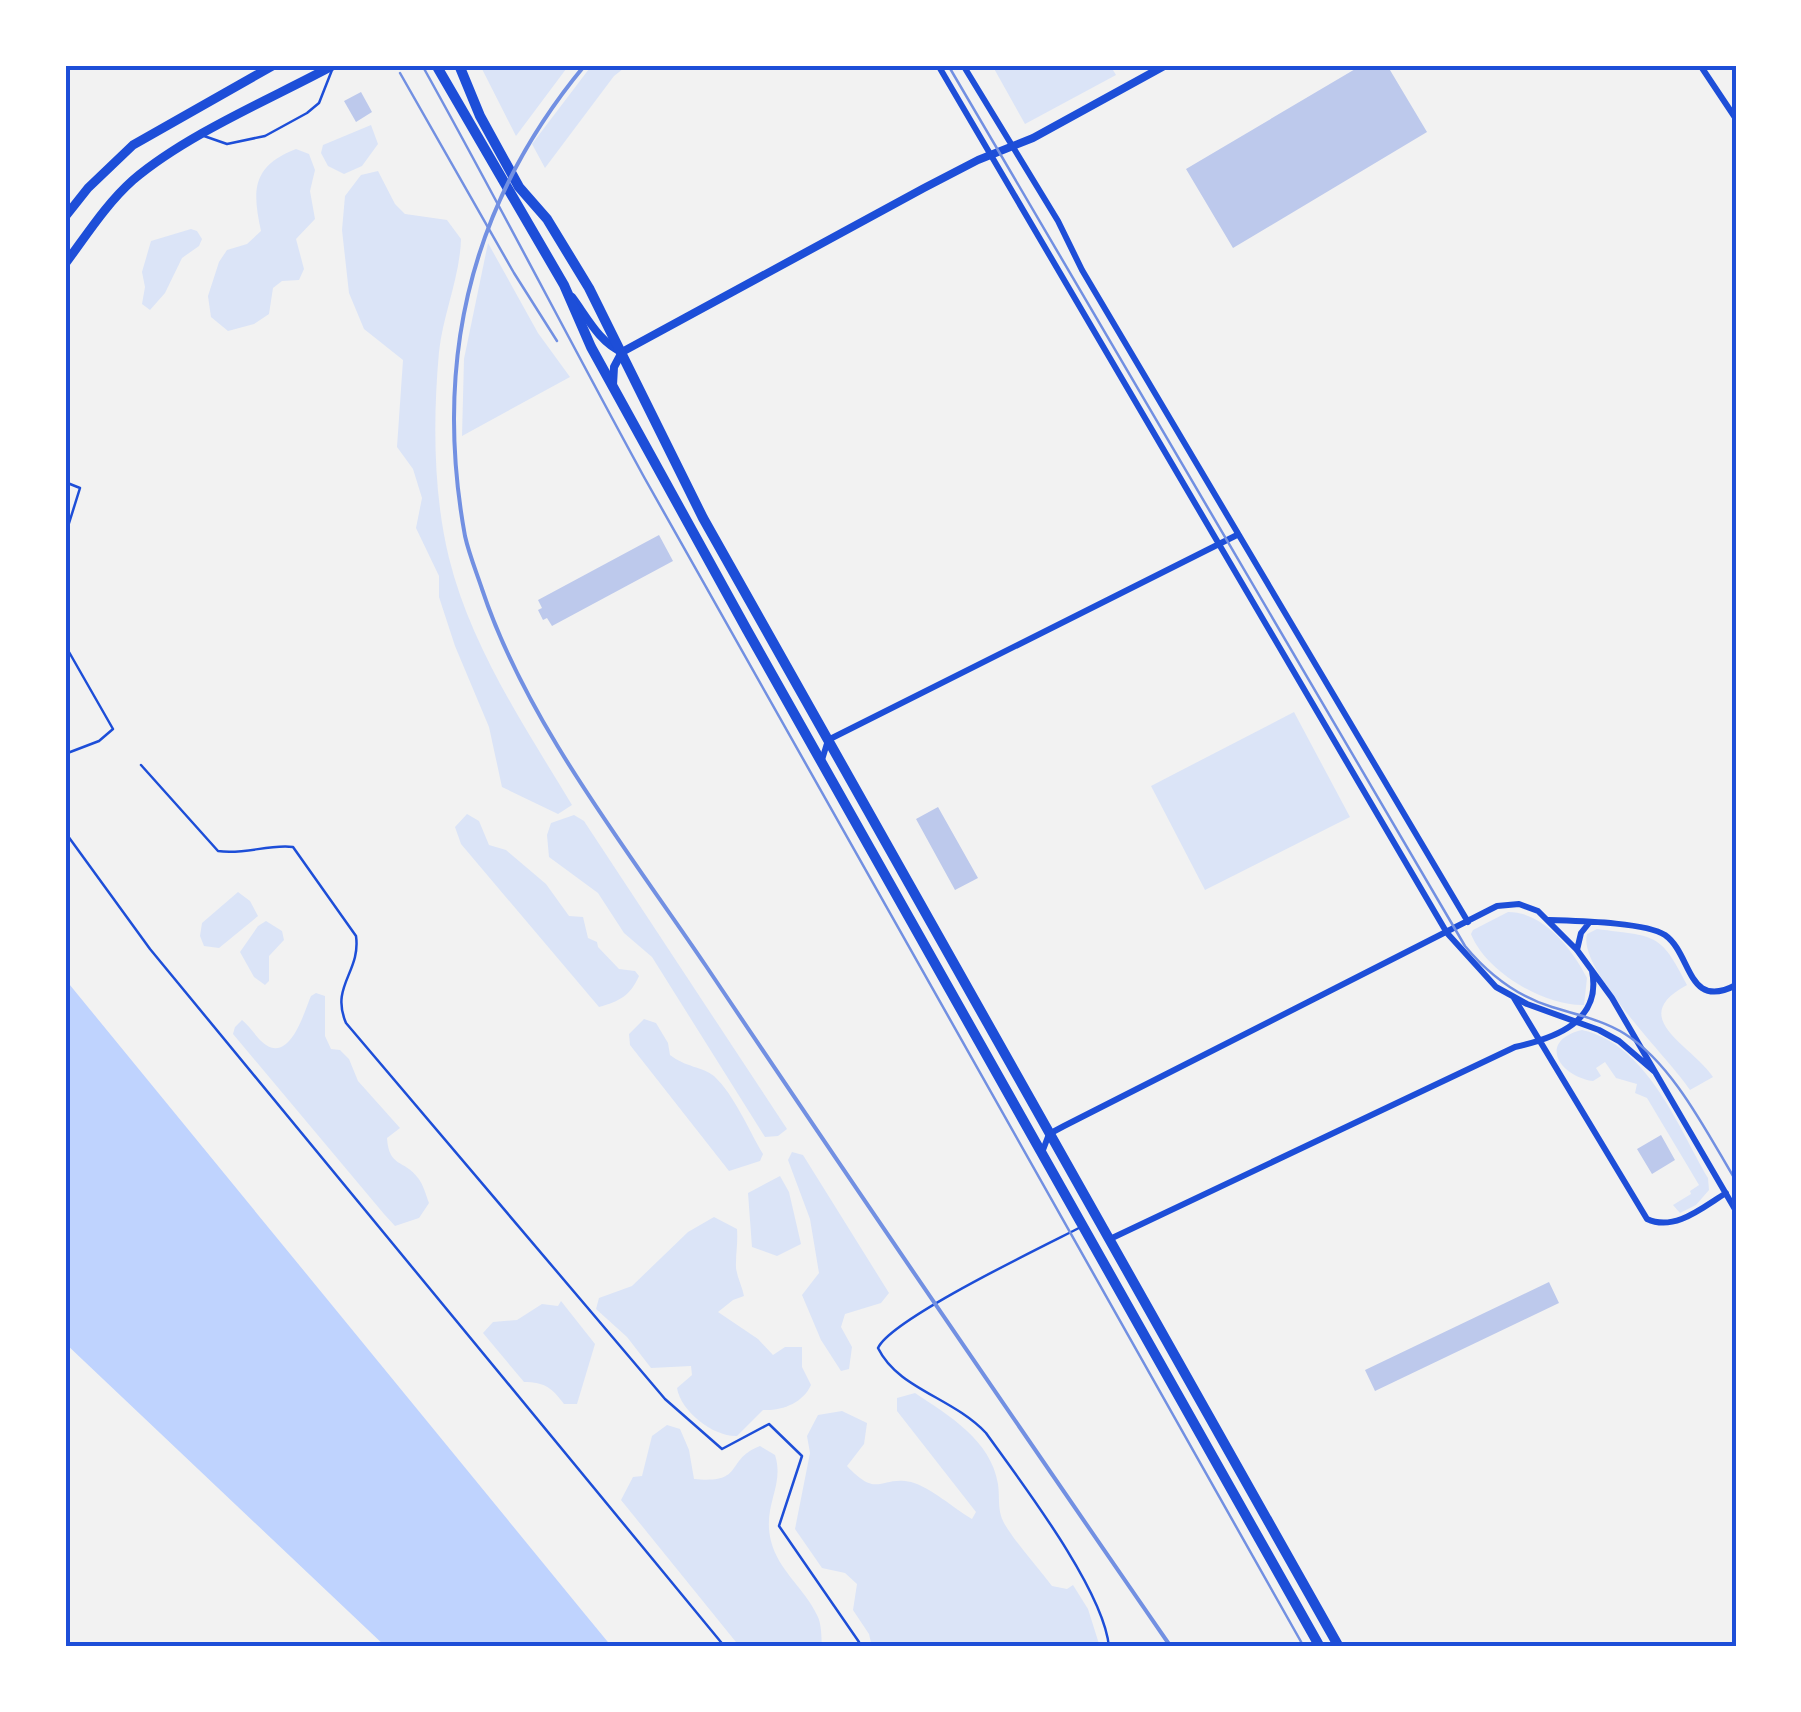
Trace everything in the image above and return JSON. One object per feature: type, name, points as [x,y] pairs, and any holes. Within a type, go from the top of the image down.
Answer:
[{"type":"main road","points":[[65,217],[88,188],[133,145],[274,65]]},
{"type":"main road","points":[[65,264],[132,182],[163,158],[334,65]]},
{"type":"main road","points":[[436,65],[564,285],[612,385],[1320,1647]]},
{"type":"main road","points":[[459,65],[480,116],[520,187],[570,252],[703,518],[1339,1647]]},
{"type":"street","points":[[938,65],[1447,933],[1484,976],[1514,997],[1619,1042],[1655,1072]]},
{"type":"street","points":[[963,65],[1468,922]]},
{"type":"street","points":[[612,385],[614,367],[622,352],[1166,65]]},
{"type":"street","points":[[1700,65],[1736,120]]},
{"type":"street","points":[[564,285],[600,337],[622,352]]},
{"type":"street","points":[[822,763],[828,740],[1238,535]]},
{"type":"street","points":[[1042,1156],[1049,1134],[1497,906],[1512,903],[1526,906],[1549,920],[1592,970],[1736,1210]]},
{"type":"street","points":[[1549,920],[1659,932],[1674,945],[1693,980],[1704,990],[1720,992],[1736,985]]},
{"type":"street","points":[[1577,950],[1581,933],[1590,922]]},
{"type":"street","points":[[1109,1240],[1516,1047],[1539,1042],[1587,1011],[1593,999],[1592,970]]},
{"type":"street","points":[[1514,997],[1641,1212],[1656,1223],[1677,1222],[1726,1194]]},
{"type":"street","points":[[1082,1226],[1092,1208]]},
{"type":"lane","points":[[203,136],[227,144],[265,136],[308,113],[319,102],[334,65]]},
{"type":"lane","points":[[65,482],[80,488],[65,536]]},
{"type":"lane","points":[[65,645],[113,729],[99,741],[65,754]]},
{"type":"lane","points":[[141,765],[218,852],[236,854],[276,845],[293,846],[356,936],[358,952],[340,994],[339,1008],[346,1023],[665,1400],[722,1449],[769,1424],[802,1456],[780,1526],[859,1642]]},
{"type":"lane","points":[[65,832],[150,949],[724,1647]]},
{"type":"lane","points":[[1082,1226],[911,1318],[883,1337],[878,1348],[886,1364],[906,1380],[969,1416],[986,1433],[1084,1580],[1098,1608],[1109,1647]]},
{"type":"shaded area","points":[[480,65],[569,65],[516,136]]},
{"type":"shaded area","points":[[592,65],[628,65],[614,76],[545,168],[532,144]]},
{"type":"shaded area","points":[[992,65],[1110,65],[1116,75],[1025,124]]},
{"type":"shaded area","points":[[371,125],[378,144],[362,166],[344,174],[328,166],[321,153],[323,145]]},
{"type":"shaded area","points":[[296,149],[309,154],[315,170],[310,191],[315,219],[296,239],[304,269],[299,280],[282,281],[273,288],[269,314],[254,324],[228,331],[211,317],[208,296],[219,262],[227,250],[247,244],[261,231],[256,203],[259,181],[271,163]]},
{"type":"shaded area","points":[[378,171],[395,204],[405,214],[447,220],[461,239],[437,377],[436,455],[444,533],[459,591],[485,655],[572,805],[558,814],[502,787],[489,727],[439,597],[439,576],[416,528],[422,498],[413,469],[397,447],[403,360],[364,329],[349,293],[342,230],[345,196],[361,175]]},
{"type":"shaded area","points":[[191,229],[202,239],[199,246],[182,258],[165,293],[150,310],[142,304],[142,272],[151,241]]},
{"type":"shaded area","points":[[488,243],[538,333],[570,377],[462,436],[464,359]]},
{"type":"shaded area","points":[[1294,712],[1350,817],[1205,890],[1151,786]]},
{"type":"shaded area","points":[[467,814],[479,821],[489,845],[506,850],[546,884],[569,916],[583,917],[588,938],[597,942],[619,969],[635,971],[639,976],[628,993],[599,1007],[461,844],[455,827]]},
{"type":"shaded area","points":[[574,815],[584,821],[787,1129],[778,1136],[765,1137],[652,957],[624,933],[598,893],[549,857],[547,835],[551,823]]},
{"type":"shaded area","points":[[238,892],[250,901],[258,916],[219,948],[204,946],[200,936],[202,923]]},
{"type":"shaded area","points":[[1508,912],[1533,918],[1565,944],[1587,978],[1584,1005],[1535,993],[1489,961],[1471,934]]},
{"type":"shaded area","points":[[266,921],[282,931],[284,940],[269,956],[269,981],[265,985],[254,977],[240,952]]},
{"type":"shaded area","points":[[1597,929],[1644,936],[1670,955],[1687,985],[1669,997],[1662,1009],[1662,1020],[1713,1077],[1690,1090],[1627,1013],[1596,969],[1588,949],[1587,934]]},
{"type":"shaded area","points":[[316,993],[325,996],[325,1036],[331,1049],[340,1050],[349,1059],[358,1081],[400,1128],[387,1138],[388,1148],[394,1159],[413,1172],[423,1186],[429,1203],[419,1218],[395,1226],[233,1034],[242,1020],[266,1045],[283,1046]]},
{"type":"shaded area","points":[[644,1019],[656,1023],[670,1055],[710,1073],[722,1084],[763,1154],[760,1161],[729,1171],[630,1045],[629,1034]]},
{"type":"shaded area","points":[[1582,1030],[1625,1052],[1658,1090],[1708,1178],[1709,1190],[1696,1205],[1680,1213],[1673,1205],[1699,1185],[1647,1098],[1635,1093],[1637,1084],[1616,1078],[1605,1062],[1596,1068],[1601,1076],[1593,1081],[1563,1066],[1557,1050],[1560,1042]]},
{"type":"shaded area","points":[[792,1152],[803,1155],[889,1293],[881,1303],[845,1314],[841,1327],[852,1347],[849,1369],[841,1371],[821,1340],[802,1295],[819,1273],[810,1219],[788,1160]]},
{"type":"shaded area","points":[[780,1176],[789,1192],[801,1244],[777,1256],[752,1247],[748,1193]]},
{"type":"shaded area","points":[[714,1217],[737,1229],[736,1267],[744,1296],[718,1312],[758,1339],[773,1355],[785,1347],[802,1347],[802,1367],[811,1385],[791,1405],[763,1410],[737,1436],[709,1428],[685,1406],[677,1388],[692,1375],[691,1366],[651,1368],[627,1337],[596,1309],[599,1298],[632,1286],[688,1232]]},
{"type":"shaded area","points":[[561,1301],[595,1344],[577,1404],[564,1404],[547,1387],[524,1382],[483,1333],[493,1322],[517,1320],[542,1304],[558,1306]]},
{"type":"shaded area","points":[[915,1393],[966,1430],[987,1454],[998,1484],[1004,1523],[1052,1586],[1067,1589],[1073,1585],[1088,1609],[1100,1647],[872,1647],[869,1634],[853,1610],[857,1584],[845,1573],[822,1568],[795,1529],[810,1453],[807,1436],[818,1415],[842,1411],[867,1423],[864,1444],[847,1466],[873,1484],[901,1481],[919,1485],[972,1519],[976,1512],[897,1411],[897,1398]]},
{"type":"shaded area","points":[[667,1425],[680,1429],[689,1450],[694,1479],[721,1478],[760,1446],[775,1455],[777,1476],[769,1517],[771,1541],[779,1561],[817,1615],[822,1647],[740,1647],[621,1500],[633,1477],[642,1476],[652,1436]]},
{"type":"water","points":[[65,979],[612,1647],[386,1647],[65,1343]]},
{"type":"building","points":[[1362,65],[1387,65],[1427,132],[1233,248],[1186,169]]},
{"type":"building","points":[[361,92],[372,112],[356,122],[344,101]]},
{"type":"building","points":[[659,535],[673,561],[552,626],[547,618],[543,620],[538,600]]},
{"type":"building","points":[[938,807],[978,878],[955,890],[916,819]]},
{"type":"building","points":[[1661,1135],[1675,1160],[1652,1174],[1637,1149]]},
{"type":"building","points":[[1549,1282],[1559,1303],[1375,1391],[1365,1370]]},
{"type":"tram line","points":[[422,65],[644,477],[1304,1647]]},
{"type":"tram line","points":[[948,65],[1465,946],[1515,991],[1608,1025],[1642,1047],[1674,1081],[1736,1181]]},
{"type":"tram line","points":[[400,73],[557,341]]},
{"type":"railway","points":[[585,65],[546,117],[514,172],[488,228],[470,286],[459,346],[454,408],[456,471],[465,536],[482,589],[524,688],[581,784],[1171,1647]]}]
